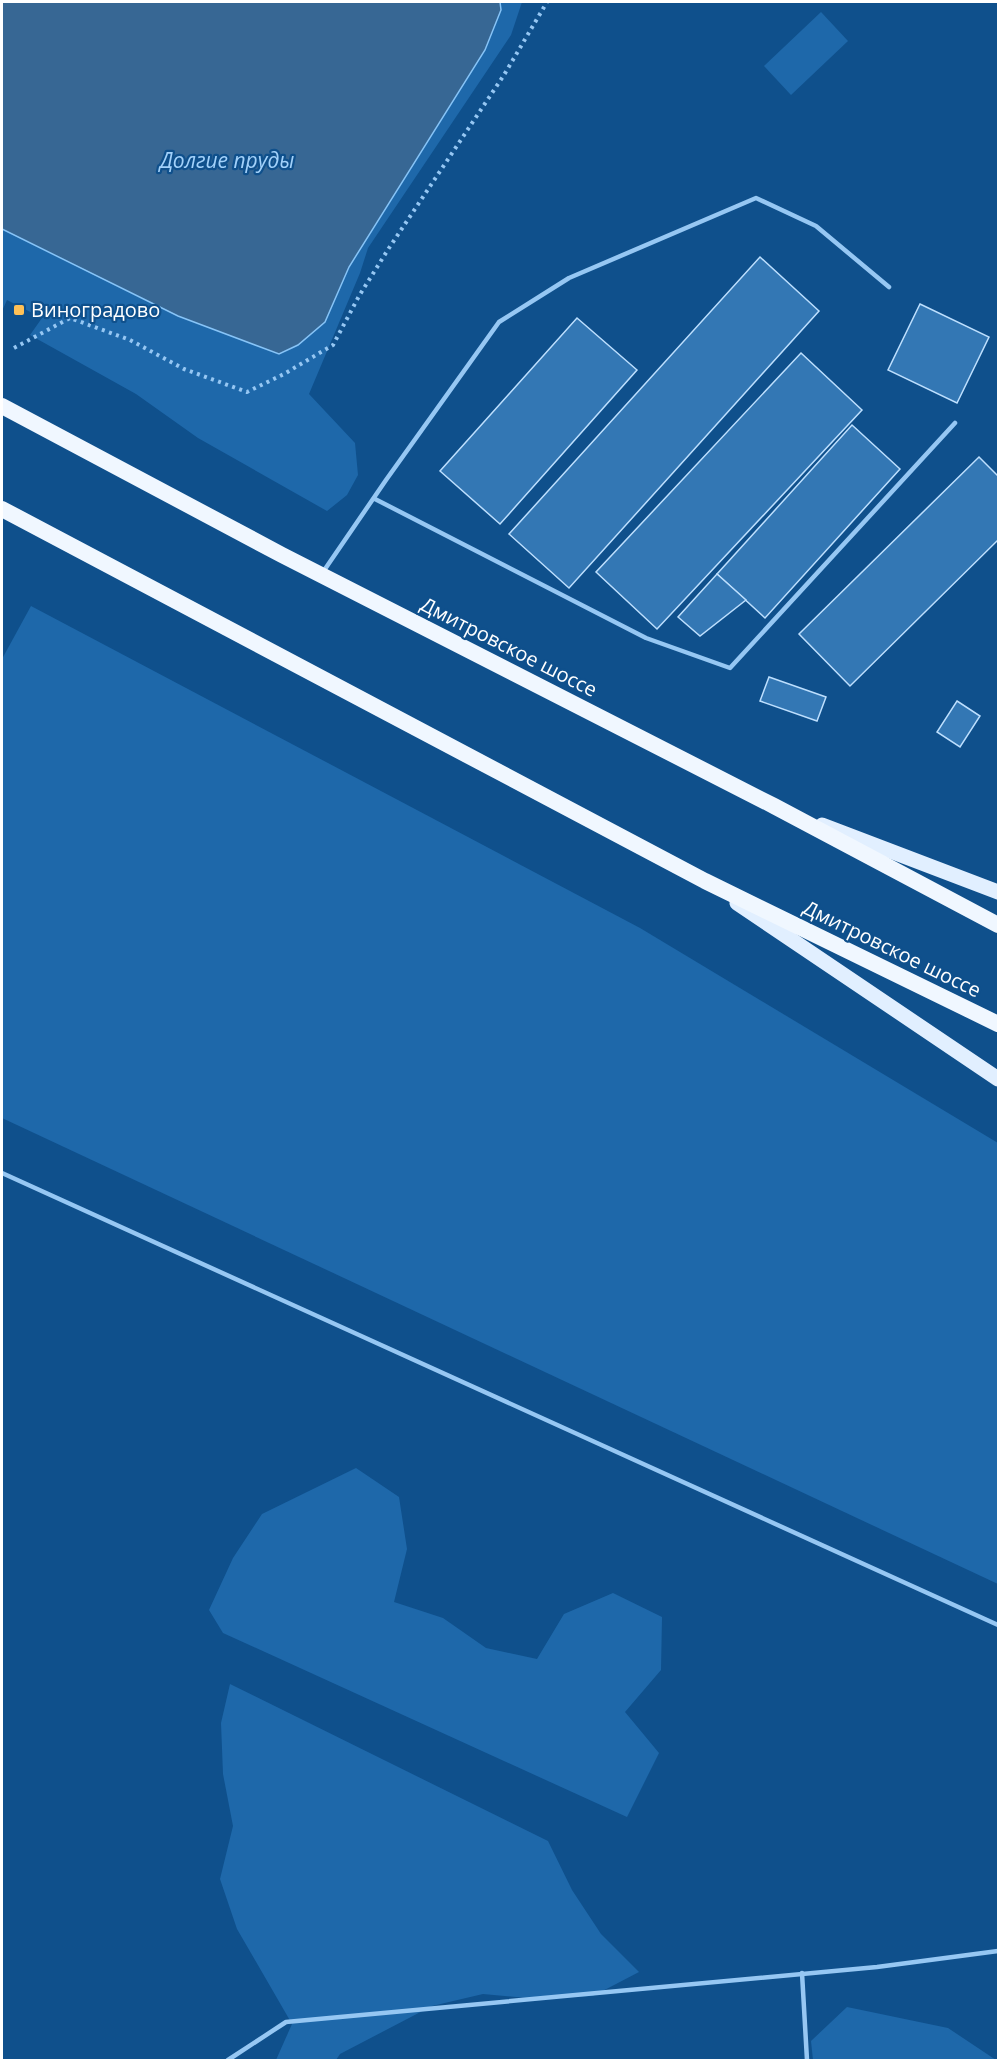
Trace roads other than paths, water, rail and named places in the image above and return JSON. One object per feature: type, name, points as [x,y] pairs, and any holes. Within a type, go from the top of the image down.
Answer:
[{"type":"highway","name":"Дмитровское шоссе","points":[[2,406],[321,575],[774,806],[999,925]]},
{"type":"highway","name":"Дмитровское шоссе","points":[[2,509],[705,881],[999,1024]]},
{"type":"main road","points":[[774,806],[999,892]]},
{"type":"main road","points":[[705,881],[999,1080]]},
{"type":"lane","points":[[321,575],[499,322],[569,278],[756,198],[816,226],[889,287]]},
{"type":"lane","points":[[375,499],[646,638],[730,668],[955,423]]},
{"type":"lane","points":[[2,1173],[999,1624]]},
{"type":"lane","points":[[228,2061],[286,2022],[877,1967],[999,1952]]},
{"type":"lane","points":[[802,1974],[807,2061]]},
{"type":"water","name":"Долгие пруды","points":[[2,2],[500,2],[501,10],[485,50],[349,267],[325,322],[298,345],[279,354],[178,316],[2,229]]},
{"type":"place","name":"Виноградово","points":[[19,310]]}]
